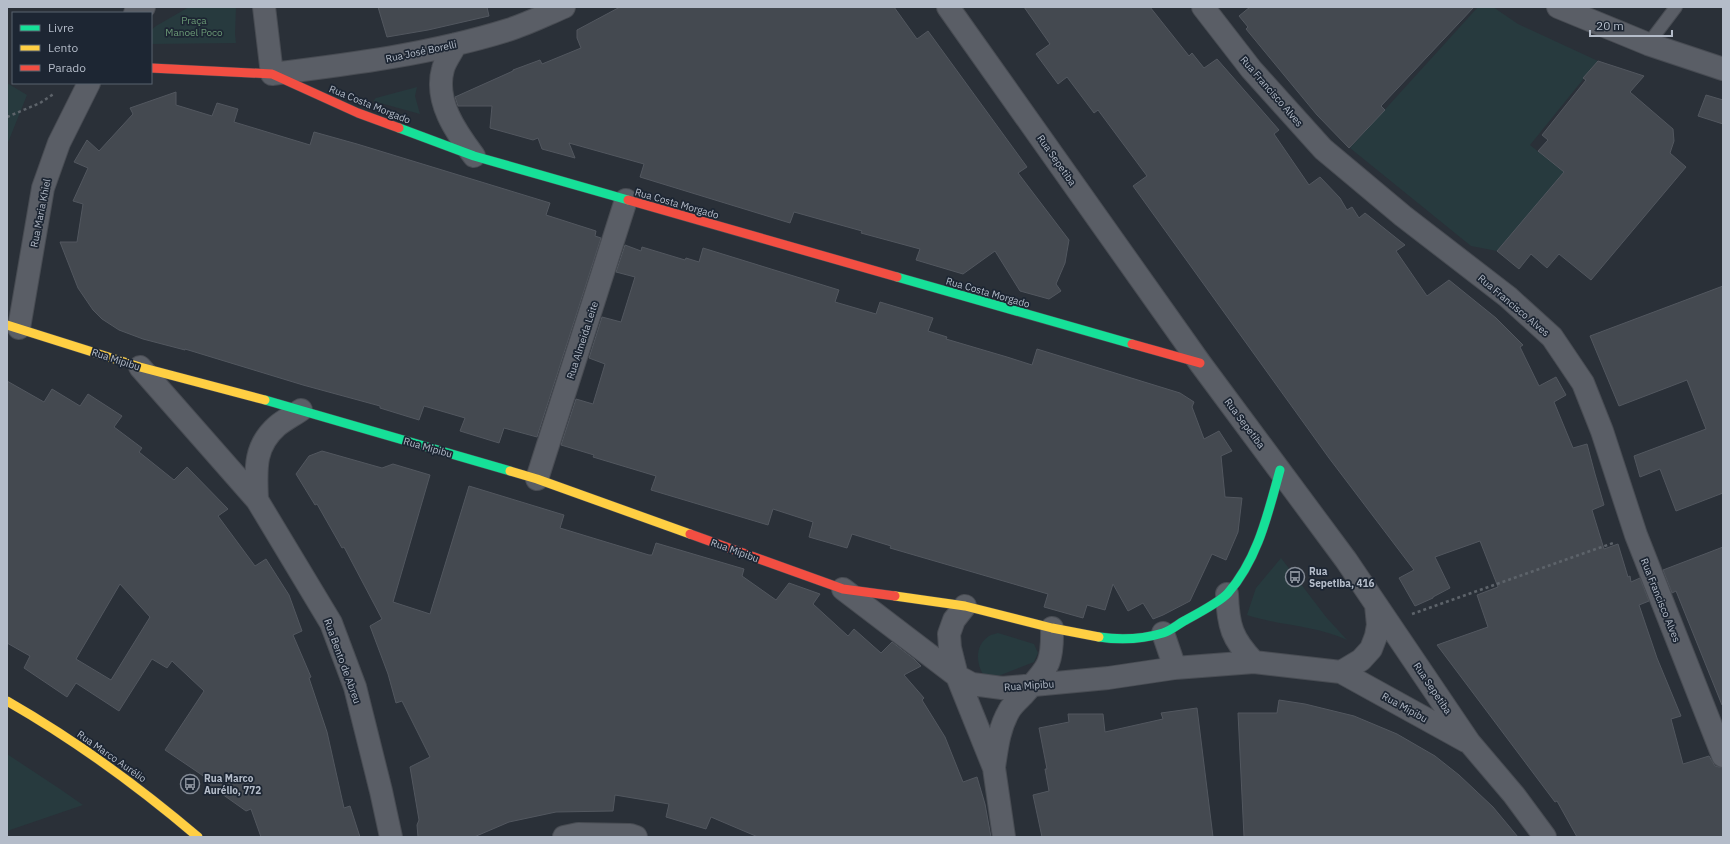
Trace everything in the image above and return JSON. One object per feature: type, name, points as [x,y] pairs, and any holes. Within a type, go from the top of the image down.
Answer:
[{"type":"street","points":[[264,7],[272,74]]},
{"type":"street","name":"Rua José Borelli","points":[[272,74],[387,59],[456,44],[509,30],[564,7]]},
{"type":"street","name":"Rua Sepetiba","points":[[948,7],[1200,363],[1346,560],[1469,742],[1514,795],[1545,837]]},
{"type":"street","name":"Rua Francisco Alves","points":[[1203,7],[1251,69],[1323,149],[1403,216],[1508,297],[1552,337],[1583,383],[1602,431],[1636,535],[1723,756]]},
{"type":"street","points":[[1558,7],[1648,44],[1723,69]]},
{"type":"street","points":[[456,44],[442,68],[441,89],[446,111],[456,132],[474,156]]},
{"type":"street","name":"Rua Costa Morgado","points":[[152,68],[272,74],[358,113],[474,156],[1200,363]]},
{"type":"street","name":"Rua Maria Khiel","points":[[13,326],[43,188],[59,143],[88,84]]},
{"type":"street","name":"Rua Almeida Leite","points":[[537,479],[626,200]]},
{"type":"street","name":"Rua Mipibu","points":[[13,326],[140,367],[301,410],[537,479],[843,589],[965,606],[1052,628],[1111,639],[1134,638],[1163,633],[1227,594],[1249,562],[1264,527],[1280,470]]},
{"type":"street","name":"Rua Bento de Abreu","points":[[140,367],[257,500],[331,623],[355,688],[391,837]]},
{"type":"street","name":"Rua Bento de Abreu","points":[[257,500],[256,464],[263,442],[278,425],[301,410]]},
{"type":"street","name":"Rua Mipibu","points":[[843,589],[957,676],[972,684],[1002,688],[1031,686],[1108,678],[1175,668],[1254,662],[1341,672],[1469,742]]},
{"type":"street","points":[[1227,594],[1228,610],[1234,638],[1240,648],[1254,662]]},
{"type":"street","points":[[1341,672],[1361,660],[1371,649],[1378,625],[1376,605]]},
{"type":"street","points":[[965,606],[954,620],[949,634],[950,648],[957,676],[994,768],[1004,837]]},
{"type":"street","points":[[994,768],[1002,723],[1010,709],[1044,672],[1050,661],[1052,648],[1052,628]]},
{"type":"street","points":[[1163,633],[1175,668]]},
{"type":"street","name":"Rua Marco Aurélio","points":[[7,701],[98,759],[175,817],[198,837]]},
{"type":"street","points":[[564,837],[578,834],[630,835],[636,837]]},
{"type":"lane","points":[[1648,44],[1676,7]]},
{"type":"path","points":[[7,117],[40,103],[58,91]]},
{"type":"path","points":[[1389,622],[1636,535]]},
{"type":"green space","name":"Praça Manoel Poco","points":[[189,7],[236,7],[236,43],[152,44],[152,29]]},
{"type":"green space","points":[[1478,7],[1493,7],[1518,24],[1598,61],[1530,145],[1564,172],[1497,251],[1471,246],[1350,148]]},
{"type":"green space","points":[[7,83],[27,95],[7,145]]},
{"type":"green space","points":[[417,87],[415,96],[420,114],[373,101],[376,98]]},
{"type":"green space","points":[[1281,558],[1326,617],[1347,640],[1323,631],[1259,619],[1247,615],[1256,588]]},
{"type":"green space","points":[[998,633],[1034,644],[1038,653],[1034,662],[988,680],[981,670],[978,651],[984,640],[990,635]]},
{"type":"green space","points":[[7,754],[60,789],[83,805],[7,831]]},
{"type":"building","points":[[378,7],[487,7],[489,16],[428,30],[387,37]]},
{"type":"building","points":[[620,7],[894,7],[917,39],[928,31],[1027,167],[1018,173],[1069,240],[1065,263],[1056,284],[1061,291],[1049,299],[1020,291],[995,251],[963,274],[916,260],[920,249],[861,233],[862,231],[794,212],[790,223],[640,177],[644,164],[569,143],[575,158],[542,149],[538,138],[533,140],[490,128],[492,106],[458,106],[455,97],[513,70],[540,60],[542,64],[581,48],[577,38],[577,30]]},
{"type":"building","points":[[1024,7],[1150,7],[1189,56],[1192,53],[1204,68],[1217,59],[1279,130],[1274,134],[1309,185],[1320,177],[1340,198],[1347,210],[1352,207],[1359,218],[1365,213],[1405,245],[1396,251],[1427,296],[1449,280],[1496,318],[1523,345],[1520,347],[1539,386],[1556,377],[1566,395],[1554,402],[1573,448],[1587,444],[1604,505],[1592,510],[1604,549],[1618,544],[1628,577],[1630,576],[1631,582],[1640,578],[1649,601],[1639,605],[1657,658],[1681,716],[1671,719],[1683,764],[1709,756],[1715,766],[1723,768],[1723,837],[1577,837],[1557,801],[1555,802],[1437,645],[1488,627],[1477,595],[1498,587],[1480,541],[1435,557],[1450,588],[1415,606],[1399,578],[1414,570],[1329,458],[1133,186],[1147,176],[1098,110],[1094,113],[1067,77],[1058,84],[1036,54],[1050,44]]},
{"type":"building","points":[[1250,7],[1474,7],[1381,106],[1385,110],[1349,148],[1317,115],[1246,29],[1248,27],[1239,16]]},
{"type":"building","points":[[1598,61],[1644,76],[1630,92],[1673,129],[1674,141],[1670,153],[1686,167],[1591,280],[1559,254],[1547,268],[1531,254],[1519,269],[1497,251],[1564,172],[1538,151],[1548,140],[1542,135],[1586,80],[1583,78]]},
{"type":"building","points":[[176,92],[176,105],[212,116],[217,103],[238,109],[234,122],[310,145],[314,132],[357,144],[550,203],[546,215],[596,231],[595,236],[601,238],[537,437],[504,428],[499,443],[460,431],[465,418],[424,406],[419,420],[380,408],[380,406],[303,385],[185,349],[143,339],[119,330],[102,319],[93,310],[78,288],[60,242],[77,242],[83,204],[73,201],[88,168],[74,162],[87,140],[99,151],[133,114],[130,108]]},
{"type":"building","points":[[1706,95],[1723,100],[1723,124],[1698,116]]},
{"type":"building","points":[[625,245],[641,251],[642,247],[685,260],[686,258],[699,262],[703,248],[839,290],[835,302],[876,314],[880,302],[933,318],[928,331],[947,337],[946,339],[1032,365],[1037,349],[1180,393],[1194,402],[1192,407],[1204,439],[1219,431],[1232,451],[1221,456],[1225,497],[1242,498],[1238,532],[1226,560],[1212,554],[1190,601],[1163,615],[1153,619],[1143,603],[1128,611],[1113,584],[1105,610],[1087,605],[1083,618],[1044,607],[1048,594],[890,548],[891,546],[852,534],[847,548],[809,537],[813,522],[773,509],[768,525],[651,490],[656,476],[593,457],[594,455],[561,445],[576,399],[593,404],[605,364],[589,358],[602,317],[621,322],[635,277],[616,272]]},
{"type":"building","points":[[1723,286],[1723,493],[1676,511],[1660,469],[1640,477],[1634,456],[1706,429],[1687,380],[1619,406],[1590,336]]},
{"type":"building","points":[[7,381],[44,402],[52,389],[80,406],[88,394],[122,416],[114,427],[142,448],[139,452],[174,480],[187,467],[228,509],[218,516],[255,566],[266,559],[289,595],[302,631],[293,635],[311,677],[309,678],[327,732],[344,808],[350,806],[360,837],[261,837],[251,809],[246,811],[208,784],[210,781],[165,750],[204,691],[172,661],[167,668],[152,659],[119,711],[76,683],[67,697],[24,668],[30,656],[7,643]],"holes":[[[120,584],[150,617],[111,680],[76,659]]]},
{"type":"building","points":[[322,451],[382,468],[393,464],[430,475],[393,602],[430,614],[469,486],[564,515],[560,528],[649,555],[652,555],[656,543],[744,569],[742,576],[776,600],[789,583],[820,594],[813,604],[848,636],[854,629],[881,653],[892,642],[921,666],[904,675],[924,698],[922,700],[945,737],[963,782],[977,777],[985,804],[991,837],[758,837],[711,817],[706,829],[666,817],[669,804],[615,795],[613,811],[556,812],[509,822],[474,837],[418,837],[417,825],[419,820],[410,767],[430,757],[402,701],[396,703],[388,674],[370,626],[382,619],[344,547],[342,548],[317,504],[315,505],[296,474],[309,456]]},
{"type":"building","points":[[1723,547],[1722,705],[1676,591],[1672,593],[1663,570]]},
{"type":"building","points":[[1279,700],[1305,704],[1354,716],[1397,734],[1435,756],[1459,775],[1493,807],[1518,837],[1244,837],[1238,713],[1277,713]]},
{"type":"building","points":[[1197,708],[1213,837],[1042,837],[1033,795],[1049,791],[1045,769],[1047,769],[1039,728],[1069,722],[1068,714],[1103,714],[1105,732],[1163,719],[1161,713]]},
{"type":"traffic: fast","points":[[399,128],[474,156],[628,200]]},
{"type":"traffic: fast","points":[[897,277],[1132,344]]},
{"type":"traffic: fast","points":[[265,400],[510,471]]},
{"type":"traffic: fast","points":[[1099,637],[1131,638],[1147,637],[1163,633],[1224,597],[1238,580],[1247,565],[1261,535],[1280,470]]},
{"type":"traffic: slow","points":[[7,325],[140,367],[265,400]]},
{"type":"traffic: slow","points":[[510,471],[537,479],[690,534]]},
{"type":"traffic: slow","points":[[895,596],[965,606],[1052,628],[1099,637]]},
{"type":"traffic: slow","points":[[7,701],[106,764],[198,837]]},
{"type":"traffic: jam","points":[[152,68],[272,74],[358,113],[399,128]]},
{"type":"traffic: jam","points":[[628,200],[897,277]]},
{"type":"traffic: jam","points":[[1132,344],[1200,363]]},
{"type":"traffic: jam","points":[[690,534],[843,589],[895,596]]},
{"type":"place","name":"Rua Sepetiba, 416","points":[[1295,577]]},
{"type":"place","name":"Rua Marco Aurélio, 772","points":[[190,784]]}]
